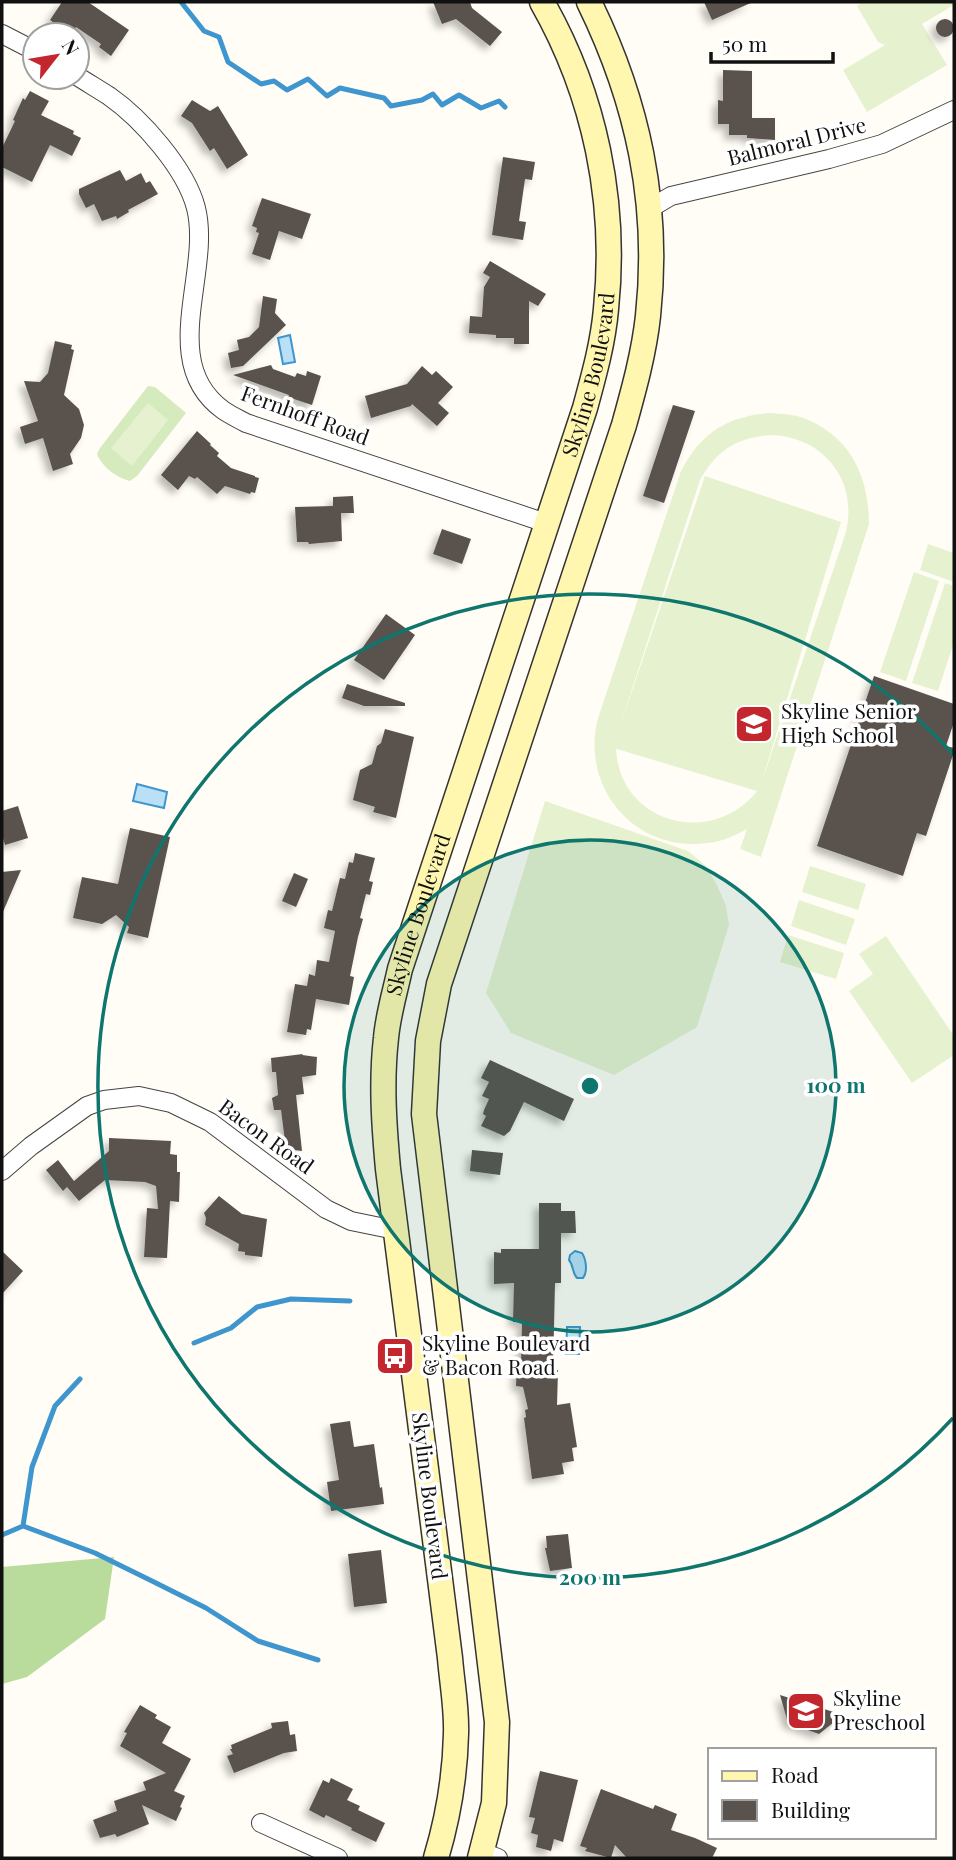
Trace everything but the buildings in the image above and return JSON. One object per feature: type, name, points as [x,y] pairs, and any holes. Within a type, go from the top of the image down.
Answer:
[{"type":"main road","name":"Skyline Boulevard","points":[[436,1858],[444,1834],[452,1786],[456,1732],[450,1658],[383,1108],[386,1034],[400,969],[585,408],[606,312],[608,215],[600,161],[587,102],[571,60],[542,2]]},
{"type":"main road","name":"Skyline Boulevard","points":[[487,1856],[494,1802],[497,1723],[424,1114],[428,1041],[439,984],[624,425],[640,367],[648,317],[652,259],[642,154],[633,113],[607,38],[589,2]]},
{"type":"main road","points":[[608,215],[649,209]]},
{"type":"street","points":[[2,34],[21,44]]},
{"type":"street","name":"Fernhoff Road","points":[[91,85],[111,97],[136,120],[161,146],[184,177],[196,209],[199,241],[190,346],[195,373],[206,393],[222,409],[247,423],[546,523]]},
{"type":"street","name":"Balmoral Drive","points":[[649,209],[671,196],[882,144],[954,110]]},
{"type":"street","name":"Bacon Road","points":[[2,1171],[87,1106],[104,1100],[139,1096],[171,1103],[210,1122],[326,1209],[351,1222],[396,1230]]},
{"type":"street","points":[[261,1823],[338,1858]]},
{"type":"green space","points":[[863,2],[954,2],[954,5],[922,24],[947,65],[867,112],[843,70],[885,45],[878,42],[857,6]]},
{"type":"green space","points":[[148,386],[155,387],[186,413],[137,476],[130,481],[111,471],[97,454]]},
{"type":"green space","points":[[148,403],[168,420],[132,466],[111,448]]},
{"type":"green space","points":[[769,413],[797,416],[822,427],[835,437],[846,448],[861,475],[869,524],[761,857],[740,849],[747,829],[717,841],[680,843],[656,837],[635,825],[617,809],[604,788],[597,766],[595,741],[599,715],[681,471],[697,446],[716,429],[754,415]],"holes":[[[770,435],[789,437],[821,453],[842,480],[847,497],[848,516],[845,535],[761,784],[841,522],[705,476],[618,732],[700,480],[713,461],[729,447],[747,439]],[[617,749],[757,791],[738,809],[717,819],[694,823],[671,820],[651,810],[633,795],[621,775]]]},
{"type":"green space","points":[[928,544],[954,553],[954,582],[920,570]]},
{"type":"green space","points":[[914,572],[939,581],[906,681],[880,672]]},
{"type":"green space","points":[[945,583],[954,586],[954,642],[938,691],[912,683]]},
{"type":"green space","points":[[545,801],[688,851],[705,865],[726,906],[729,925],[697,1027],[614,1075],[511,1033],[486,993]]},
{"type":"green space","points":[[810,866],[866,884],[858,910],[802,892]]},
{"type":"green space","points":[[799,900],[855,919],[846,945],[791,926]]},
{"type":"green space","points":[[788,935],[844,953],[836,979],[780,962]]},
{"type":"green space","points":[[886,936],[954,1036],[954,1055],[912,1083],[849,991],[873,974],[859,954]]},
{"type":"green space","points":[[114,1557],[105,1619],[27,1677],[2,1684],[2,1567]]},
{"type":"water","points":[[290,335],[295,362],[283,364],[278,338]]},
{"type":"water","points":[[137,784],[167,792],[164,808],[133,801]]},
{"type":"water","points":[[575,1251],[582,1253],[585,1259],[583,1278],[575,1276],[569,1260]]},
{"type":"water","points":[[567,1327],[580,1327],[579,1354],[566,1354]]},
{"type":"waterway","points":[[181,2],[204,31],[219,37],[228,62],[261,84],[274,81],[287,90],[308,79],[327,96],[340,88],[384,98],[391,106],[422,100],[433,94],[442,105],[459,95],[481,108],[499,101],[505,107]]},
{"type":"waterway","points":[[194,1343],[231,1328],[257,1307],[291,1299],[350,1301]]},
{"type":"waterway","points":[[2,1535],[23,1526],[32,1467],[55,1406],[80,1379]]},
{"type":"waterway","points":[[23,1526],[95,1553],[206,1608],[258,1641],[318,1660]]},
{"type":"place","name":"Skyline Senior High School","points":[[754,724]]},
{"type":"place","name":"Skyline Boulevard & Bacon Road","points":[[395,1356]]},
{"type":"place","name":"Skyline Preschool","points":[[806,1711]]}]
